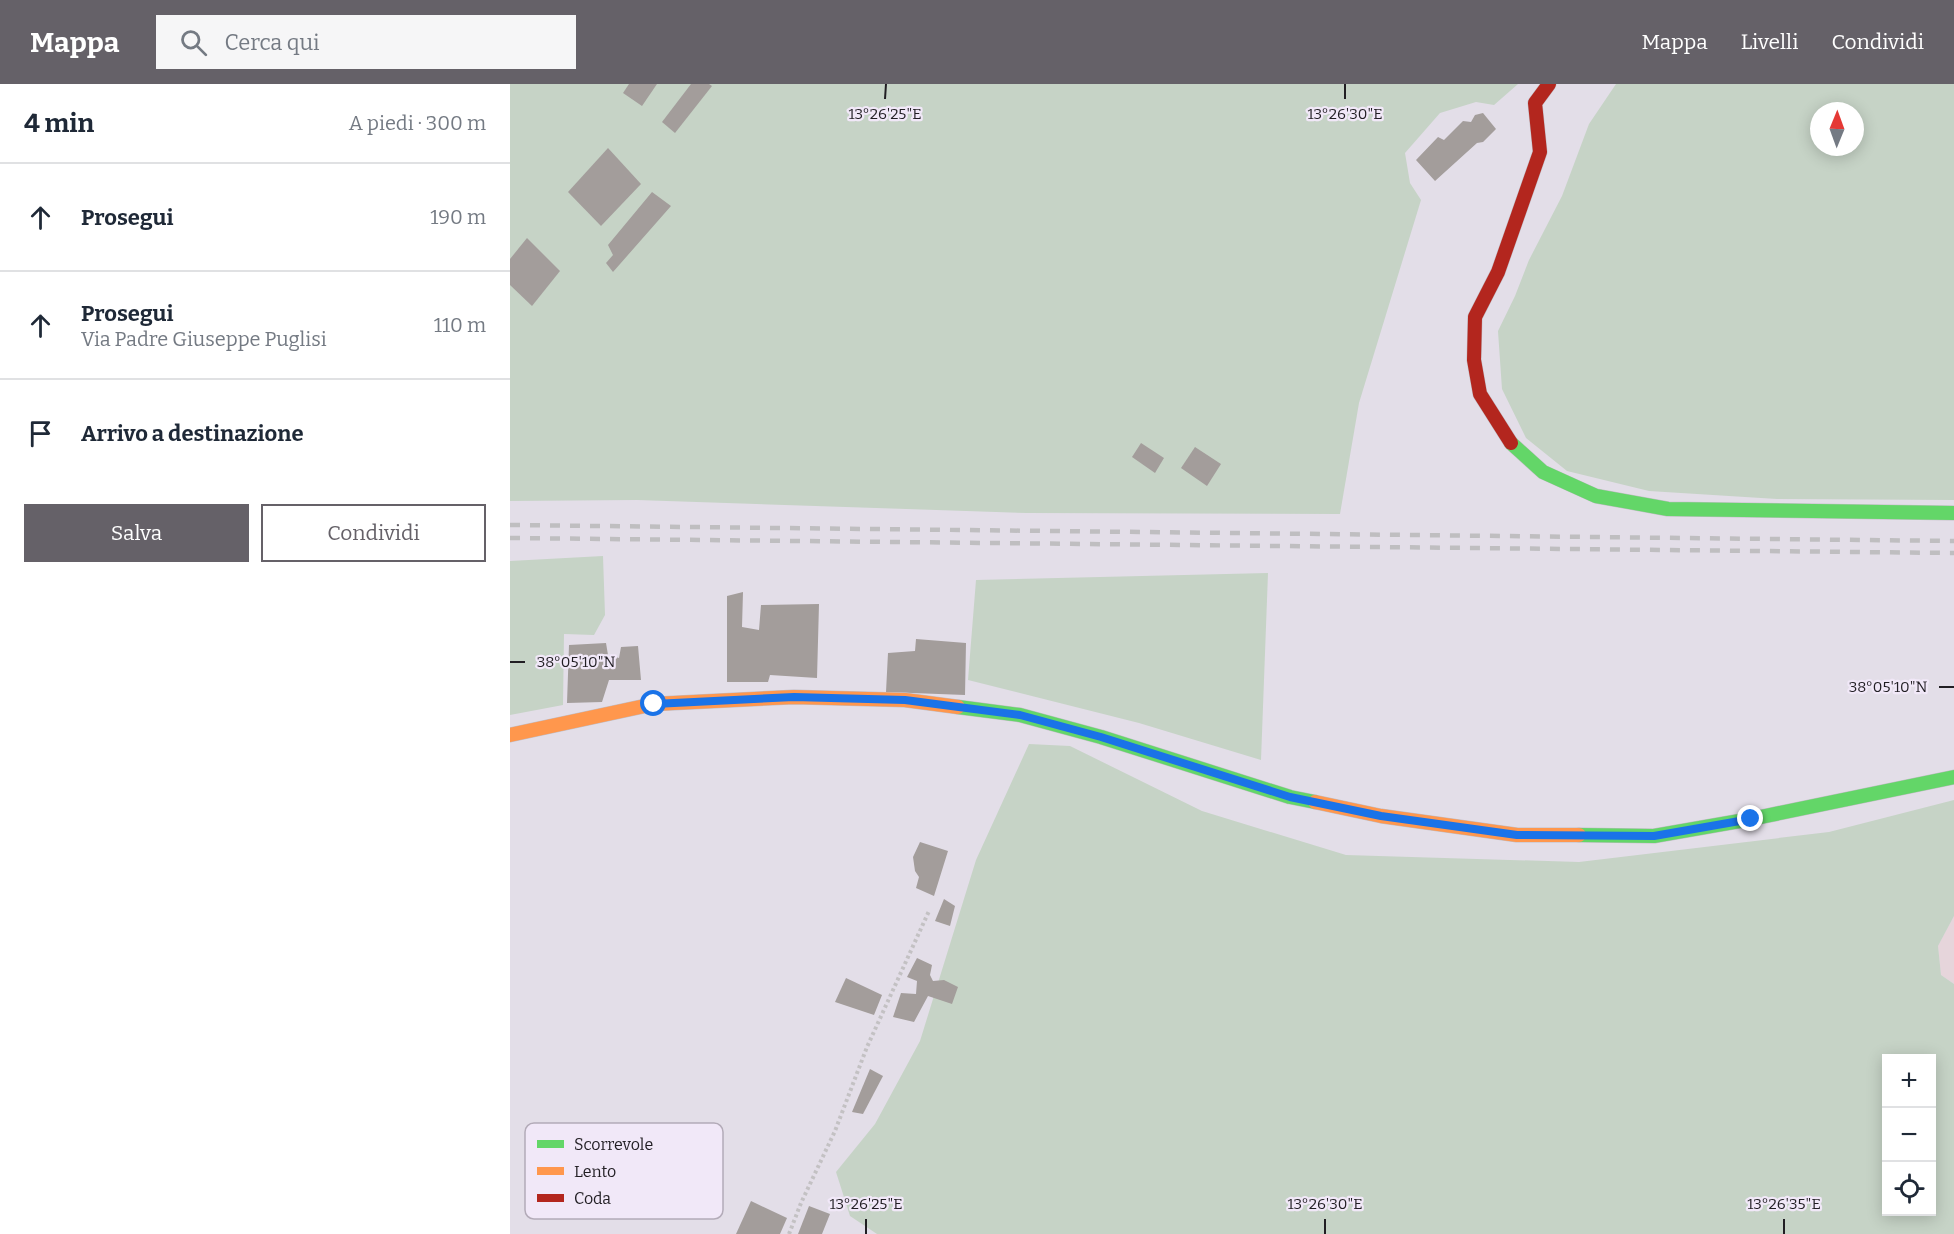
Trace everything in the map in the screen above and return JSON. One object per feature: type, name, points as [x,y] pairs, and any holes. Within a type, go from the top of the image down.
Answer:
[{"type":"street","points":[[1549,84],[1535,103],[1540,152],[1498,272],[1475,317],[1474,360],[1480,394],[1508,441],[1543,472],[1596,496],[1668,508],[1954,513]]},
{"type":"street","points":[[510,735],[654,704],[794,697],[905,700],[1020,715],[1101,737],[1290,797],[1381,816],[1517,835],[1654,836],[1751,819],[1954,777]]},
{"type":"path","points":[[789,1234],[835,1131],[867,1047],[930,911]]},
{"type":"shaded area","points":[[1954,916],[1954,984],[1941,975],[1938,946]]},
{"type":"green space","points":[[510,84],[1518,84],[1494,105],[1476,102],[1440,113],[1405,153],[1410,183],[1421,200],[1359,403],[1340,514],[1027,513],[637,500],[510,501]]},
{"type":"green space","points":[[1616,84],[1954,84],[1954,500],[1777,499],[1649,491],[1567,471],[1526,438],[1502,389],[1498,331],[1529,260],[1562,196],[1589,124]]},
{"type":"green space","points":[[603,556],[605,615],[594,635],[564,634],[563,705],[510,715],[510,561]]},
{"type":"green space","points":[[1268,573],[1261,760],[1139,723],[968,680],[976,580]]},
{"type":"green space","points":[[1029,744],[1070,746],[1202,811],[1346,855],[1579,862],[1829,832],[1954,800],[1954,916],[1938,946],[1941,975],[1954,984],[1954,1234],[877,1234],[850,1216],[836,1172],[875,1124],[920,1041],[976,860]]},
{"type":"building","points":[[629,84],[657,84],[642,106],[623,93]]},
{"type":"building","points":[[691,84],[712,86],[675,133],[662,122]]},
{"type":"building","points":[[1483,113],[1496,129],[1435,181],[1416,160],[1438,137],[1444,140],[1463,121],[1471,122],[1475,115]]},
{"type":"building","points":[[608,148],[641,184],[601,226],[568,192]]},
{"type":"building","points":[[652,192],[671,206],[613,272],[606,263],[613,255],[608,245]]},
{"type":"building","points":[[527,238],[560,271],[532,306],[510,285],[510,259]]},
{"type":"building","points":[[1141,443],[1164,458],[1155,473],[1132,457]]},
{"type":"building","points":[[1195,447],[1221,464],[1207,486],[1181,468]]},
{"type":"building","points":[[743,592],[742,627],[759,630],[761,605],[819,604],[817,678],[770,675],[768,682],[727,682],[727,596]]},
{"type":"building","points":[[916,639],[966,643],[965,695],[886,692],[888,653],[915,651]]},
{"type":"building","points":[[606,643],[608,655],[619,658],[621,647],[638,646],[641,680],[609,680],[602,702],[567,703],[569,645]]},
{"type":"building","points":[[920,842],[948,851],[934,896],[916,888],[919,877],[915,871],[913,857]]},
{"type":"building","points":[[944,899],[955,906],[950,926],[935,921]]},
{"type":"building","points":[[917,958],[932,965],[930,975],[933,981],[944,980],[958,987],[952,1004],[928,996],[914,1022],[893,1017],[901,993],[916,994],[917,981],[907,977]]},
{"type":"building","points":[[846,978],[882,995],[874,1015],[835,1002]]},
{"type":"building","points":[[870,1069],[883,1076],[863,1114],[852,1112]]},
{"type":"building","points":[[751,1201],[787,1218],[780,1234],[736,1234]]},
{"type":"building","points":[[809,1206],[830,1214],[822,1234],[798,1234]]},
{"type":"railway","points":[[510,525],[1954,541]]},
{"type":"railway","points":[[510,538],[1954,553]]},
{"type":"traffic: fast","points":[[1511,443],[1543,472],[1596,496],[1668,509],[1954,513]]},
{"type":"traffic: fast","points":[[958,707],[1020,715],[1101,737],[1290,797],[1315,802]]},
{"type":"traffic: fast","points":[[1579,835],[1654,836],[1751,819],[1954,777]]},
{"type":"traffic: slow","points":[[510,735],[654,704],[794,697],[905,700],[958,707]]},
{"type":"traffic: slow","points":[[1315,802],[1381,816],[1517,835],[1579,835]]},
{"type":"traffic: jam","points":[[1511,443],[1480,394],[1474,360],[1475,317],[1498,272],[1540,152],[1535,103],[1549,84]]},
{"type":"route","points":[[654,704],[794,697],[905,700],[1020,715],[1101,737],[1290,797],[1381,816],[1517,835],[1654,836],[1751,819]]}]
